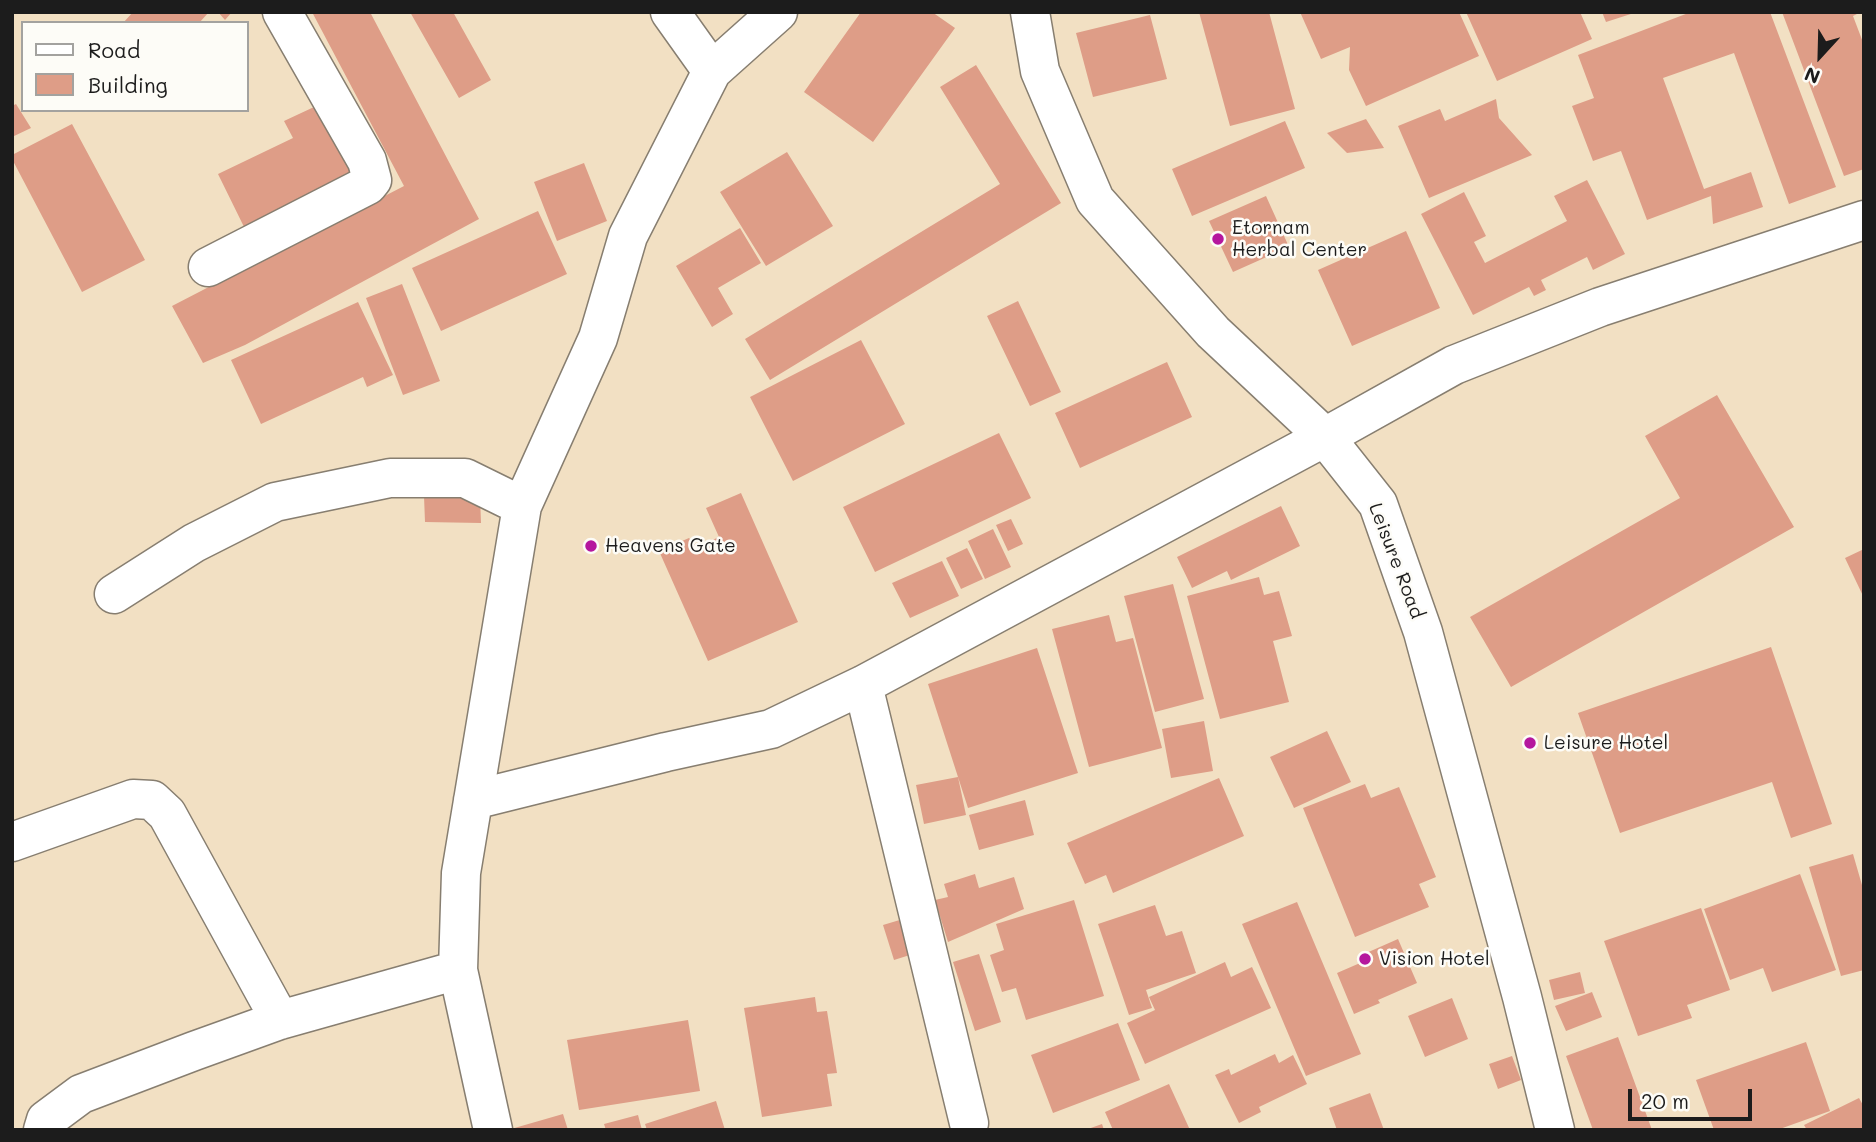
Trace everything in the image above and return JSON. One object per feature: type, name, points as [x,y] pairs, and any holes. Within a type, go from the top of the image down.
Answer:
[{"type":"street","points":[[208,267],[368,185],[372,180],[367,162],[282,12]]},
{"type":"street","points":[[670,12],[712,71]]},
{"type":"street","points":[[493,1130],[457,970],[461,873],[522,506],[598,338],[628,236],[712,71],[778,12]]},
{"type":"street","name":"Leisure Road","points":[[1030,12],[1040,71],[1095,200],[1213,332],[1325,437],[1378,505],[1423,632],[1522,997],[1555,1130]]},
{"type":"street","points":[[473,800],[771,729],[863,685],[1454,365],[1600,307],[1864,220]]},
{"type":"street","points":[[114,594],[194,543],[275,502],[390,478],[465,478],[522,506]]},
{"type":"street","points":[[863,685],[969,1123]]},
{"type":"street","points":[[12,842],[133,799],[152,800],[167,814],[280,1020]]},
{"type":"street","points":[[43,1130],[46,1120],[81,1094],[280,1020],[457,970]]},
{"type":"building","points":[[133,12],[209,12],[201,21],[125,21]]},
{"type":"building","points":[[218,12],[232,12],[225,20]]},
{"type":"building","points":[[312,12],[370,12],[479,219],[245,345],[203,363],[172,306],[404,186]]},
{"type":"building","points":[[410,12],[453,12],[491,80],[459,98]]},
{"type":"building","points":[[861,12],[932,12],[955,28],[873,142],[804,92]]},
{"type":"building","points":[[1199,12],[1269,12],[1295,109],[1230,126]]},
{"type":"building","points":[[1300,12],[1459,12],[1479,56],[1366,106],[1349,70],[1350,47],[1321,59]]},
{"type":"building","points":[[1466,12],[1580,12],[1592,39],[1497,81]]},
{"type":"building","points":[[1602,12],[1634,12],[1634,13],[1606,22]]},
{"type":"building","points":[[1691,12],[1770,12],[1836,187],[1789,204],[1734,53],[1663,78],[1704,189],[1751,172],[1763,207],[1713,224],[1711,196],[1647,220],[1621,151],[1593,161],[1572,106],[1594,98],[1578,55]]},
{"type":"building","points":[[1782,12],[1861,12],[1853,16],[1864,45],[1864,169],[1844,176]]},
{"type":"building","points":[[1150,15],[1167,79],[1093,97],[1076,33]]},
{"type":"building","points":[[976,65],[1061,203],[770,380],[745,339],[1000,184],[940,87]]},
{"type":"building","points":[[1496,99],[1499,118],[1532,155],[1429,198],[1398,126],[1440,109],[1445,121]]},
{"type":"building","points":[[329,100],[366,177],[247,233],[218,174],[293,138],[284,121]]},
{"type":"building","points":[[16,104],[31,128],[12,137],[12,106]]},
{"type":"building","points":[[1366,119],[1384,148],[1347,153],[1327,133]]},
{"type":"building","points":[[1285,121],[1305,168],[1192,216],[1172,169]]},
{"type":"building","points":[[72,124],[145,260],[82,292],[12,159],[12,155]]},
{"type":"building","points":[[787,152],[833,226],[766,266],[720,192]]},
{"type":"building","points":[[584,163],[607,221],[557,241],[534,182]]},
{"type":"building","points":[[1587,180],[1625,254],[1593,270],[1587,257],[1541,280],[1546,290],[1534,296],[1529,287],[1473,315],[1421,214],[1464,192],[1486,236],[1474,242],[1485,263],[1567,221],[1554,196]]},
{"type":"building","points":[[1266,196],[1289,247],[1233,272],[1209,221]]},
{"type":"building","points":[[538,211],[567,274],[441,331],[412,268]]},
{"type":"building","points":[[740,228],[761,263],[718,288],[733,314],[712,327],[676,266]]},
{"type":"building","points":[[1406,231],[1440,308],[1352,346],[1318,270]]},
{"type":"building","points":[[402,284],[440,381],[403,395],[366,298]]},
{"type":"building","points":[[1018,301],[1061,392],[1030,406],[987,316]]},
{"type":"building","points":[[358,302],[393,375],[367,387],[363,377],[261,424],[231,360]]},
{"type":"building","points":[[861,340],[905,424],[793,481],[750,397]]},
{"type":"building","points":[[1167,362],[1192,417],[1080,468],[1055,413]]},
{"type":"building","points":[[1717,395],[1794,527],[1511,687],[1470,617],[1680,498],[1645,436]]},
{"type":"building","points":[[999,433],[1031,498],[875,572],[843,507]]},
{"type":"building","points":[[741,493],[798,622],[708,661],[659,551],[689,538],[697,547],[719,537],[706,508]]},
{"type":"building","points":[[424,496],[480,497],[481,523],[425,522]]},
{"type":"building","points":[[1281,506],[1300,546],[1231,580],[1227,571],[1192,588],[1177,557]]},
{"type":"building","points":[[1011,519],[1023,544],[1008,551],[996,525]]},
{"type":"building","points":[[993,529],[1011,567],[985,579],[968,541]]},
{"type":"building","points":[[967,548],[983,579],[961,589],[946,558]]},
{"type":"building","points":[[1864,549],[1864,598],[1845,558]]},
{"type":"building","points":[[942,561],[959,596],[910,618],[892,583]]},
{"type":"building","points":[[1259,577],[1264,595],[1279,591],[1292,636],[1273,641],[1289,702],[1220,719],[1187,596]]},
{"type":"building","points":[[1173,584],[1204,699],[1155,712],[1124,596]]},
{"type":"building","points":[[1109,615],[1116,642],[1133,638],[1162,748],[1089,767],[1052,629]]},
{"type":"building","points":[[1771,647],[1832,824],[1791,838],[1772,782],[1620,833],[1578,713]]},
{"type":"building","points":[[1037,648],[1078,773],[968,808],[928,684]]},
{"type":"building","points":[[1204,721],[1213,771],[1171,778],[1162,729]]},
{"type":"building","points":[[1327,731],[1351,782],[1294,808],[1270,757]]},
{"type":"building","points":[[958,777],[966,815],[924,824],[916,785]]},
{"type":"building","points":[[1219,778],[1244,836],[1113,893],[1106,875],[1085,884],[1067,843]]},
{"type":"building","points":[[1365,784],[1371,798],[1399,787],[1436,877],[1419,884],[1429,907],[1355,937],[1303,808]]},
{"type":"building","points":[[1025,800],[1034,835],[979,850],[969,815]]},
{"type":"building","points":[[1853,854],[1864,892],[1864,970],[1841,976],[1809,867]]},
{"type":"building","points":[[975,874],[979,888],[1014,877],[1024,909],[948,942],[935,900],[948,897],[944,884]]},
{"type":"building","points":[[1800,874],[1836,970],[1772,992],[1763,968],[1730,980],[1704,909]]},
{"type":"building","points":[[1074,900],[1104,996],[1026,1020],[1016,988],[1002,992],[990,955],[1004,950],[996,924]]},
{"type":"building","points":[[1297,902],[1361,1054],[1306,1076],[1242,924]]},
{"type":"building","points":[[1155,905],[1166,936],[1182,931],[1196,973],[1146,990],[1152,1008],[1129,1015],[1098,924]]},
{"type":"building","points":[[1701,908],[1730,990],[1687,1005],[1692,1018],[1638,1036],[1604,941]]},
{"type":"building","points":[[903,919],[913,954],[894,960],[883,925]]},
{"type":"building","points":[[1398,939],[1417,983],[1354,1014],[1337,973],[1367,960],[1364,954]]},
{"type":"building","points":[[979,954],[1001,1022],[975,1031],[953,962]]},
{"type":"building","points":[[1225,962],[1231,977],[1252,967],[1271,1008],[1145,1064],[1127,1023],[1155,1010],[1149,997]]},
{"type":"building","points":[[1580,972],[1585,993],[1554,1000],[1549,980]]},
{"type":"building","points":[[1592,992],[1602,1017],[1566,1031],[1555,1006]]},
{"type":"building","points":[[815,997],[817,1012],[827,1011],[837,1073],[827,1074],[832,1106],[762,1117],[744,1008]]},
{"type":"building","points":[[1452,998],[1468,1039],[1425,1057],[1408,1016]]},
{"type":"building","points":[[688,1020],[700,1091],[579,1110],[567,1040]]},
{"type":"building","points":[[1118,1023],[1140,1080],[1053,1113],[1031,1055]]},
{"type":"building","points":[[1618,1037],[1652,1130],[1593,1130],[1566,1056]]},
{"type":"building","points":[[1806,1042],[1830,1111],[1777,1130],[1714,1130],[1696,1080]]},
{"type":"building","points":[[1275,1054],[1279,1063],[1293,1055],[1307,1084],[1259,1107],[1261,1112],[1239,1123],[1215,1075],[1229,1069],[1231,1075]]},
{"type":"building","points":[[1512,1056],[1521,1080],[1498,1089],[1489,1064]]},
{"type":"building","points":[[1169,1084],[1190,1130],[1113,1130],[1105,1112]]},
{"type":"building","points":[[1370,1093],[1384,1130],[1337,1130],[1329,1108]]},
{"type":"building","points":[[1859,1098],[1864,1107],[1864,1130],[1807,1130],[1804,1125]]},
{"type":"building","points":[[716,1101],[725,1130],[647,1130],[645,1124]]},
{"type":"building","points":[[563,1114],[568,1130],[511,1129]]},
{"type":"building","points":[[638,1115],[642,1130],[606,1130],[604,1124]]},
{"type":"building","points":[[1102,1124],[1104,1130],[1088,1130],[1088,1129]]},
{"type":"place","name":"Etornam Herbal Center","points":[[1218,239]]},
{"type":"place","name":"Heavens Gate","points":[[591,546]]},
{"type":"place","name":"Leisure Hotel","points":[[1530,743]]},
{"type":"place","name":"Vision Hotel","points":[[1365,959]]}]
